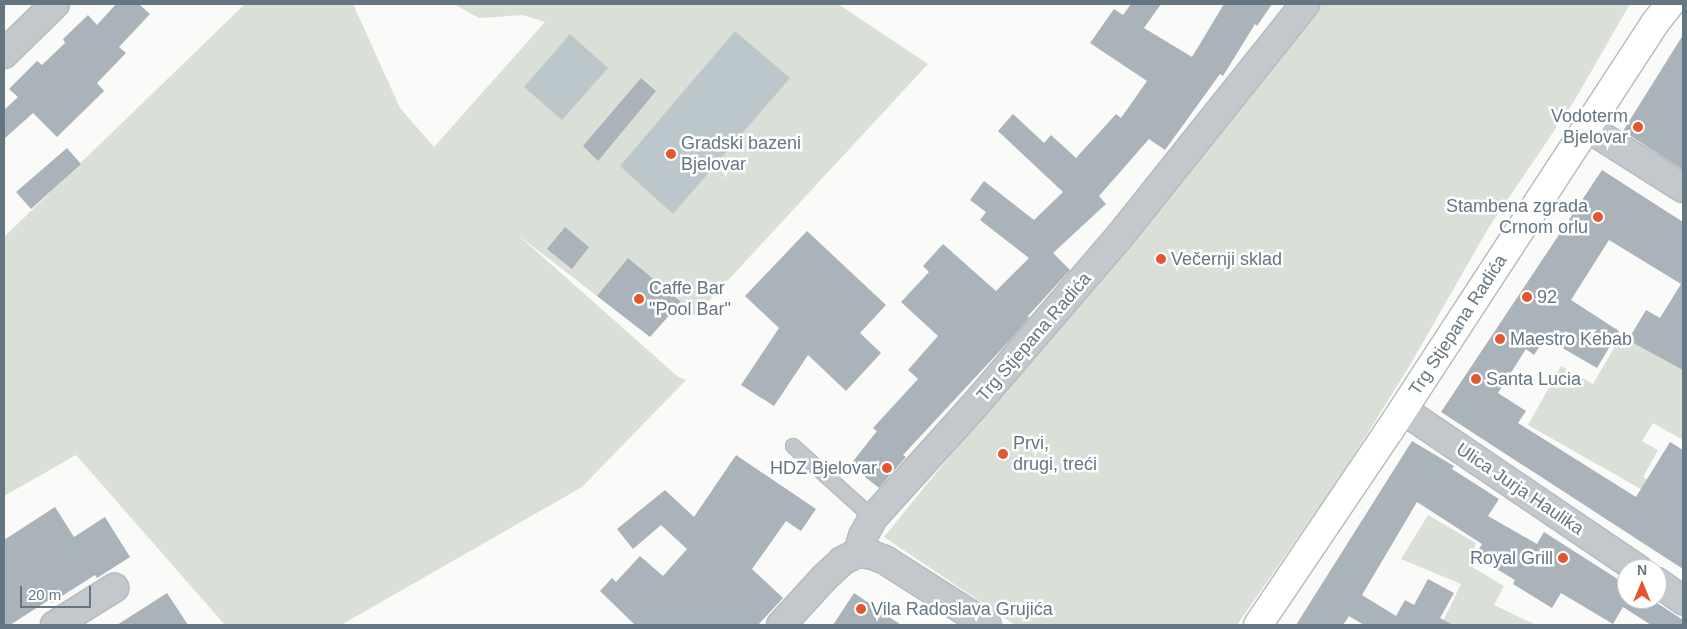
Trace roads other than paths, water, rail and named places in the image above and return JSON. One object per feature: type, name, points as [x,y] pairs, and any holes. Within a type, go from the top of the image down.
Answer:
[{"type":"main road","name":"Trg Stjepana Radića","points":[[1258,625],[1403,410],[1588,128],[1662,10]]},
{"type":"street","points":[[4,54],[55,4]]},
{"type":"street","name":"Trg Stjepana Radića","points":[[858,553],[862,536],[873,518],[980,399],[1119,237],[1305,4]]},
{"type":"street","points":[[1588,128],[1683,188]]},
{"type":"street","name":"Ulica Jurja Haulika","points":[[1403,410],[1623,559]]},
{"type":"street","points":[[781,625],[842,561],[858,553],[872,555],[885,560],[987,625]]},
{"type":"street","points":[[55,625],[114,588]]},
{"type":"street","points":[[1667,589],[1683,600]]},
{"type":"lane","points":[[793,446],[873,518]]},
{"type":"place","name":"Vodoterm Bjelovar","points":[[1638,127]]},
{"type":"place","name":"Gradski bazeni Bjelovar","points":[[671,154]]},
{"type":"place","name":"Stambena zgrada Crnom orlu","points":[[1598,217]]},
{"type":"place","name":"Večernji sklad","points":[[1161,259]]},
{"type":"place","name":"92","points":[[1527,297]]},
{"type":"place","name":"Caffe Bar \"Pool Bar\"","points":[[639,299]]},
{"type":"place","name":"Maestro Kebab","points":[[1500,339]]},
{"type":"place","name":"Santa Lucia","points":[[1476,379]]},
{"type":"place","name":"Prvi, drugi, treći","points":[[1003,454]]},
{"type":"place","name":"HDZ Bjelovar","points":[[887,468]]},
{"type":"place","name":"Royal Grill","points":[[1563,558]]},
{"type":"place","name":"Vila Radoslava Grujića","points":[[861,609]]}]
